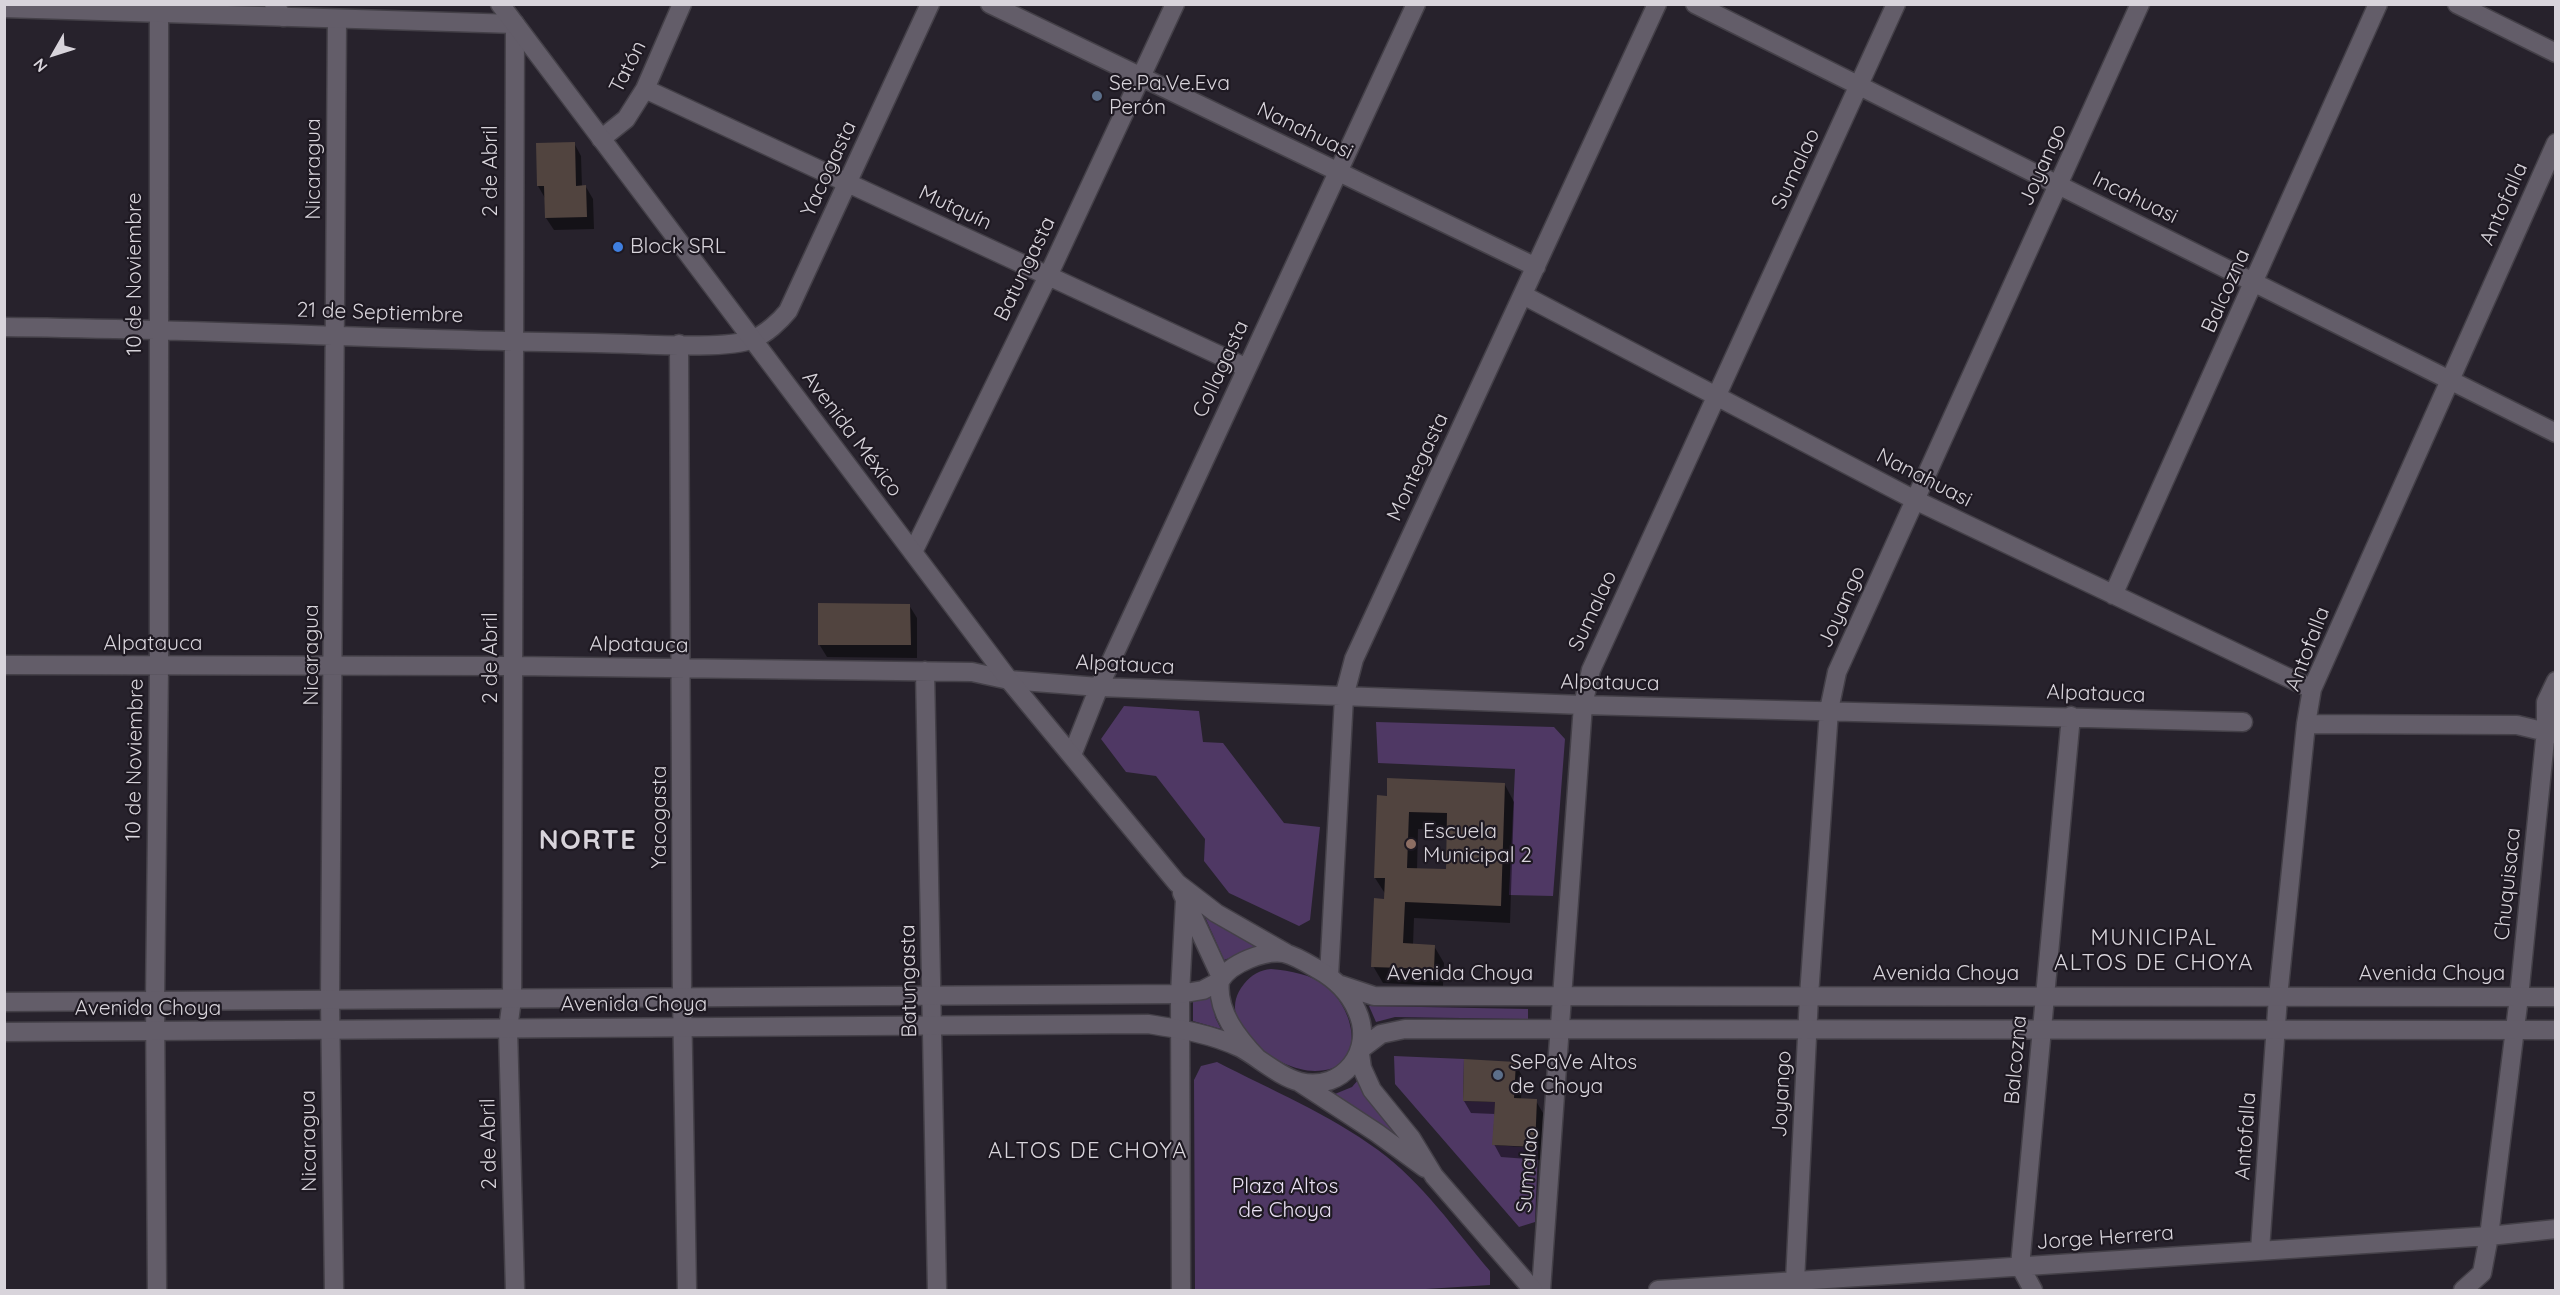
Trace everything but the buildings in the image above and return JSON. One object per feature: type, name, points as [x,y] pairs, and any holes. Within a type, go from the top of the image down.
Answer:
[{"type":"street","name":"Avenida México","points":[[500,4],[1009,680],[1181,890],[1221,979]]},
{"type":"street","name":"Tatón","points":[[601,139],[627,119],[645,89],[682,4]]},
{"type":"street","name":"Yacogasta","points":[[753,340],[780,320],[788,311],[930,4]]},
{"type":"street","name":"Nanahuasi","points":[[990,4],[1536,267]]},
{"type":"street","name":"Batungasta","points":[[913,552],[1048,276],[1175,4]]},
{"type":"street","name":"Collagasta","points":[[1072,755],[1099,687],[1416,4]]},
{"type":"street","name":"Montegasta","points":[[1334,980],[1344,696],[1354,659],[1657,4]]},
{"type":"street","name":"Incahuasi","points":[[1695,4],[2556,433]]},
{"type":"street","name":"Sumalao","points":[[1541,1290],[1583,705],[1591,669],[1896,4]]},
{"type":"street","name":"Joyango","points":[[1797,1286],[1809,996],[1829,710],[1837,672],[2140,4]]},
{"type":"street","name":"Balcozna","points":[[2113,595],[2378,4]]},
{"type":"street","points":[[2457,4],[2556,53]]},
{"type":"street","points":[[4,8],[159,13],[278,11],[337,20],[514,24]]},
{"type":"street","name":"10 de Noviembre","points":[[157,1290],[155,1001],[159,667],[157,328],[159,13]]},
{"type":"street","name":"Nicaragua","points":[[334,1290],[330,1000],[337,20]]},
{"type":"street","name":"2 de Abril","points":[[514,24],[512,341],[514,666],[512,999],[508,1029],[515,1290]]},
{"type":"street","name":"Mutquín","points":[[645,89],[1247,368]]},
{"type":"street","name":"Antofalla","points":[[2260,1250],[2278,997],[2306,724],[2312,689],[2556,143]]},
{"type":"street","name":"Nanahuasi","points":[[1523,295],[1915,500],[2312,689]]},
{"type":"street","name":"21 de Septiembre","points":[[4,327],[157,328],[512,341],[680,344],[716,344],[753,340]]},
{"type":"street","name":"Yacogasta","points":[[680,344],[682,997],[687,1290]]},
{"type":"street","name":"Alpatauca","points":[[4,665],[514,666],[972,672],[1009,680],[1099,687],[1583,705],[2243,722]]},
{"type":"street","name":"Batungasta","points":[[925,671],[937,1290]]},
{"type":"street","name":"Chuquisaca","points":[[2463,1290],[2482,1273],[2489,1236],[2551,732],[2546,702],[2556,681]]},
{"type":"street","name":"Balcozna","points":[[2020,1266],[2071,716]]},
{"type":"street","points":[[2306,724],[2517,725],[2551,732]]},
{"type":"street","name":"Avenida México","points":[[1181,890],[1288,954]]},
{"type":"street","points":[[1181,890],[1181,1290]]},
{"type":"street","points":[[1434,1176],[1377,1133],[1258,1059],[1240,1040],[1229,1021],[1221,1001],[1221,979],[1236,966],[1260,956],[1278,952],[1288,954],[1334,980],[1361,1020],[1364,1031],[1360,1052],[1362,1068],[1372,1090],[1411,1138],[1434,1176],[1533,1290]]},
{"type":"street","name":"Avenida Choya","points":[[4,1002],[1180,994],[1203,990],[1221,979]]},
{"type":"street","name":"Avenida Choya","points":[[1334,980],[1374,996],[2556,997]]},
{"type":"street","name":"Avenida Choya","points":[[4,1032],[1148,1024],[1180,1029],[1227,1042],[1258,1059]]},
{"type":"street","points":[[1298,1082],[1315,1083],[1332,1078],[1352,1065],[1360,1052],[1381,1034],[1405,1029],[2556,1030]]},
{"type":"street","name":"Jorge Herrera","points":[[1658,1290],[1797,1286],[2020,1266],[2489,1236],[2556,1229]]},
{"type":"street","points":[[2020,1266],[2033,1290]]},
{"type":"green space","points":[[1124,706],[1199,711],[1203,742],[1223,743],[1284,823],[1320,827],[1310,920],[1299,926],[1229,893],[1204,861],[1205,839],[1156,776],[1126,772],[1101,739]]},
{"type":"green space","points":[[1376,722],[1554,727],[1565,739],[1553,896],[1509,895],[1515,769],[1378,763]]},
{"type":"green space","points":[[1205,917],[1262,946],[1224,960]]},
{"type":"green space","points":[[1271,969],[1308,976],[1327,987],[1337,998],[1345,1010],[1352,1038],[1350,1051],[1343,1061],[1332,1068],[1315,1071],[1300,1069],[1267,1054],[1242,1029],[1236,1014],[1236,999],[1250,978],[1259,972]]},
{"type":"green space","points":[[1213,994],[1215,1017],[1221,1029],[1193,1021],[1193,1002]]},
{"type":"green space","points":[[1369,1006],[1528,1009],[1528,1019],[1395,1017],[1376,1022]]},
{"type":"green space","points":[[1394,1056],[1464,1059],[1463,1101],[1495,1102],[1493,1145],[1538,1148],[1535,1222],[1519,1227],[1395,1084]]},
{"type":"green space","name":"Plaza Altos de Choya","points":[[1217,1062],[1340,1125],[1394,1163],[1437,1207],[1490,1271],[1490,1285],[1410,1290],[1195,1290],[1194,1080],[1201,1066]]},
{"type":"green space","points":[[1358,1080],[1408,1146],[1330,1096],[1352,1087]]},
{"type":"place","name":"Se.Pa.Ve.Eva Perón","points":[[1097,96]]},
{"type":"place","name":"Block SRL","points":[[618,247]]},
{"type":"place","name":"Escuela Municipal 2","points":[[1411,844]]},
{"type":"place","name":"SePaVe Altos de Choya","points":[[1498,1075]]},
{"type":"district","name":"NORTE","points":[[588,841]]},
{"type":"district","name":"MUNICIPAL ALTOS DE CHOYA","points":[[2154,950]]},
{"type":"district","name":"ALTOS DE CHOYA","points":[[1088,1151]]}]
